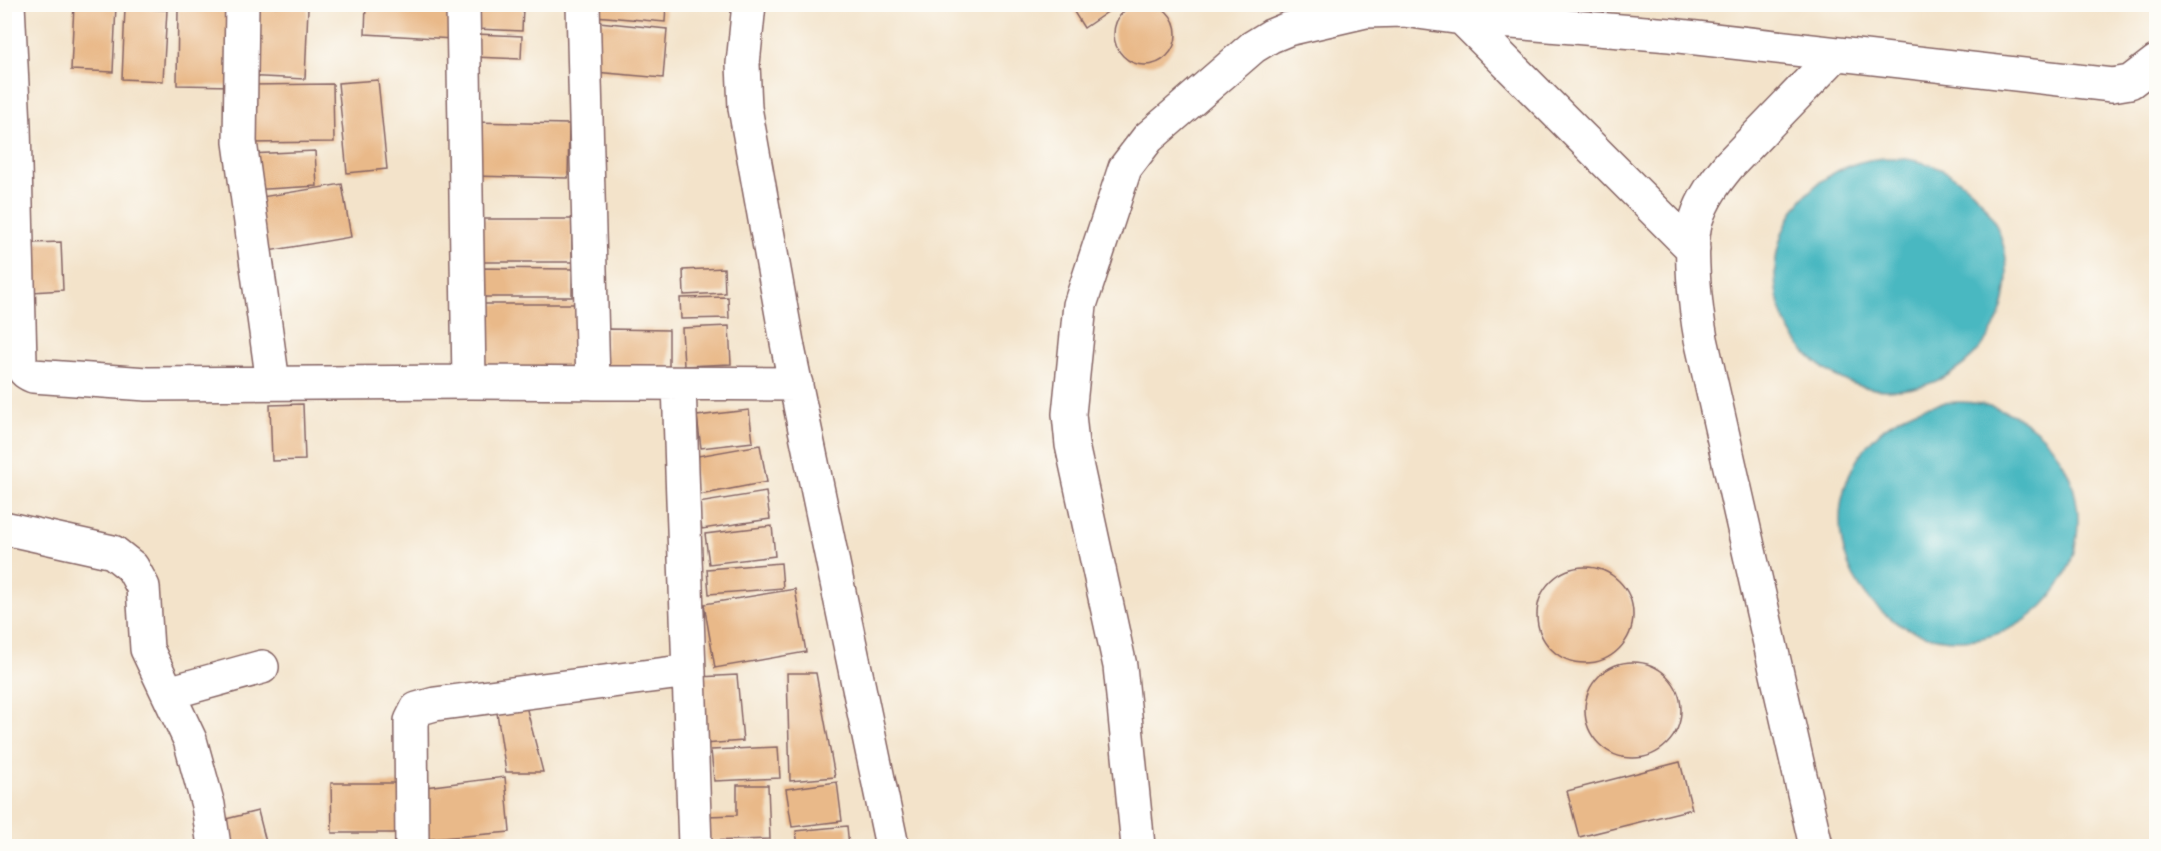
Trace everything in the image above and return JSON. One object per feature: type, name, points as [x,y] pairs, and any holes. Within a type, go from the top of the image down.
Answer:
[{"type":"street","points":[[8,4],[9,126],[20,362],[23,370],[33,376],[147,384],[470,382],[796,384]]},
{"type":"street","points":[[242,4],[240,142],[273,383]]},
{"type":"street","points":[[463,4],[470,382]]},
{"type":"street","points":[[583,4],[593,383]]},
{"type":"street","points":[[749,4],[743,64],[745,108],[796,384],[892,846]]},
{"type":"street","points":[[1138,846],[1120,666],[1072,445],[1069,414],[1080,305],[1125,168],[1148,138],[1253,47],[1288,29],[1366,11],[1385,9],[1462,18],[1670,35],[2112,85],[2130,82],[2157,62]]},
{"type":"street","points":[[1462,18],[1693,249]]},
{"type":"street","points":[[1816,846],[1701,339],[1696,314],[1693,249],[1695,222],[1713,184],[1836,54]]},
{"type":"street","points":[[679,384],[695,846]]},
{"type":"street","points":[[4,528],[113,552],[132,567],[143,587],[147,649],[189,741],[208,805],[214,846]]},
{"type":"street","points":[[168,693],[262,667]]},
{"type":"street","points":[[412,846],[411,721],[417,709],[435,704],[689,671]]},
{"type":"water","points":[[1891,158],[1925,163],[1935,167],[1955,178],[1973,192],[1987,210],[1998,230],[2002,240],[2007,274],[2002,308],[1998,318],[1987,338],[1973,356],[1955,370],[1935,381],[1925,385],[1891,390],[1857,385],[1847,381],[1827,370],[1809,356],[1795,338],[1784,318],[1780,308],[1775,274],[1780,240],[1784,230],[1795,210],[1809,192],[1827,178],[1847,167],[1857,163]]},
{"type":"water","points":[[1959,402],[2004,411],[2025,422],[2043,437],[2058,455],[2069,476],[2078,521],[2069,566],[2058,587],[2043,605],[2025,620],[2004,631],[1959,640],[1914,631],[1893,620],[1875,605],[1860,587],[1849,566],[1840,521],[1849,476],[1860,455],[1875,437],[1893,422],[1914,411]]},
{"type":"building","points":[[1139,3],[1151,3],[1167,12],[1174,22],[1176,34],[1174,46],[1167,56],[1151,65],[1139,65],[1128,60],[1119,51],[1114,40],[1114,28],[1119,17],[1128,8]]},
{"type":"building","points":[[74,4],[116,5],[113,72],[71,70]]},
{"type":"building","points":[[366,4],[455,4],[454,39],[365,34]]},
{"type":"building","points":[[597,4],[666,4],[665,22],[595,16]]},
{"type":"building","points":[[1069,4],[1119,4],[1084,28]]},
{"type":"building","points":[[247,5],[308,8],[305,79],[244,76]]},
{"type":"building","points":[[476,6],[523,8],[522,31],[476,29]]},
{"type":"building","points":[[125,8],[167,10],[163,81],[122,79]]},
{"type":"building","points":[[178,9],[234,11],[233,86],[177,85]]},
{"type":"building","points":[[599,22],[667,29],[663,78],[595,72]]},
{"type":"building","points":[[475,34],[522,36],[521,59],[474,57]]},
{"type":"building","points":[[378,80],[387,169],[347,173],[338,83]]},
{"type":"building","points":[[333,84],[334,142],[246,143],[245,85]]},
{"type":"building","points":[[473,122],[569,124],[568,178],[472,176]]},
{"type":"building","points":[[315,151],[317,186],[250,190],[248,154]]},
{"type":"building","points":[[342,184],[351,237],[257,253],[249,199]]},
{"type":"building","points":[[477,219],[572,219],[572,262],[477,262]]},
{"type":"building","points":[[61,242],[63,290],[32,292],[31,243]]},
{"type":"building","points":[[478,268],[572,269],[572,297],[478,297]]},
{"type":"building","points":[[724,268],[725,293],[684,295],[683,270]]},
{"type":"building","points":[[728,297],[729,318],[681,319],[680,298]]},
{"type":"building","points":[[479,304],[582,304],[582,372],[479,372]]},
{"type":"building","points":[[729,326],[731,364],[684,366],[682,328]]},
{"type":"building","points":[[606,329],[669,330],[669,372],[606,372]]},
{"type":"building","points":[[303,404],[305,460],[272,461],[270,405]]},
{"type":"building","points":[[749,410],[753,442],[701,448],[697,416]]},
{"type":"building","points":[[760,445],[767,482],[699,495],[692,457]]},
{"type":"building","points":[[766,492],[770,519],[702,529],[698,503]]},
{"type":"building","points":[[772,526],[775,556],[709,564],[705,534]]},
{"type":"building","points":[[781,563],[783,588],[709,594],[707,569]]},
{"type":"building","points":[[1585,567],[1603,571],[1619,581],[1629,597],[1633,615],[1629,633],[1619,649],[1603,659],[1585,663],[1567,659],[1551,649],[1541,633],[1537,615],[1541,597],[1551,581],[1567,571]]},
{"type":"building","points":[[795,589],[806,652],[715,668],[704,604]]},
{"type":"building","points":[[1633,662],[1651,666],[1667,676],[1677,692],[1681,710],[1677,728],[1667,744],[1651,754],[1633,758],[1615,754],[1599,744],[1589,728],[1585,710],[1589,692],[1599,676],[1615,666]]},
{"type":"building","points":[[787,673],[816,673],[835,777],[790,781]]},
{"type":"building","points":[[737,675],[743,741],[704,744],[699,677]]},
{"type":"building","points":[[496,706],[526,706],[543,772],[506,772]]},
{"type":"building","points":[[778,747],[780,778],[714,781],[711,750]]},
{"type":"building","points":[[1680,762],[1692,809],[1579,837],[1567,791]]},
{"type":"building","points":[[505,777],[510,832],[419,840],[417,788]]},
{"type":"building","points":[[837,782],[842,821],[792,827],[786,789]]},
{"type":"building","points":[[331,783],[401,783],[402,833],[332,833]]},
{"type":"building","points":[[737,785],[768,785],[770,839],[708,841],[707,816],[737,815]]},
{"type":"building","points":[[258,811],[267,846],[222,846],[218,821]]},
{"type":"building","points":[[847,826],[849,846],[798,846],[796,831]]}]
